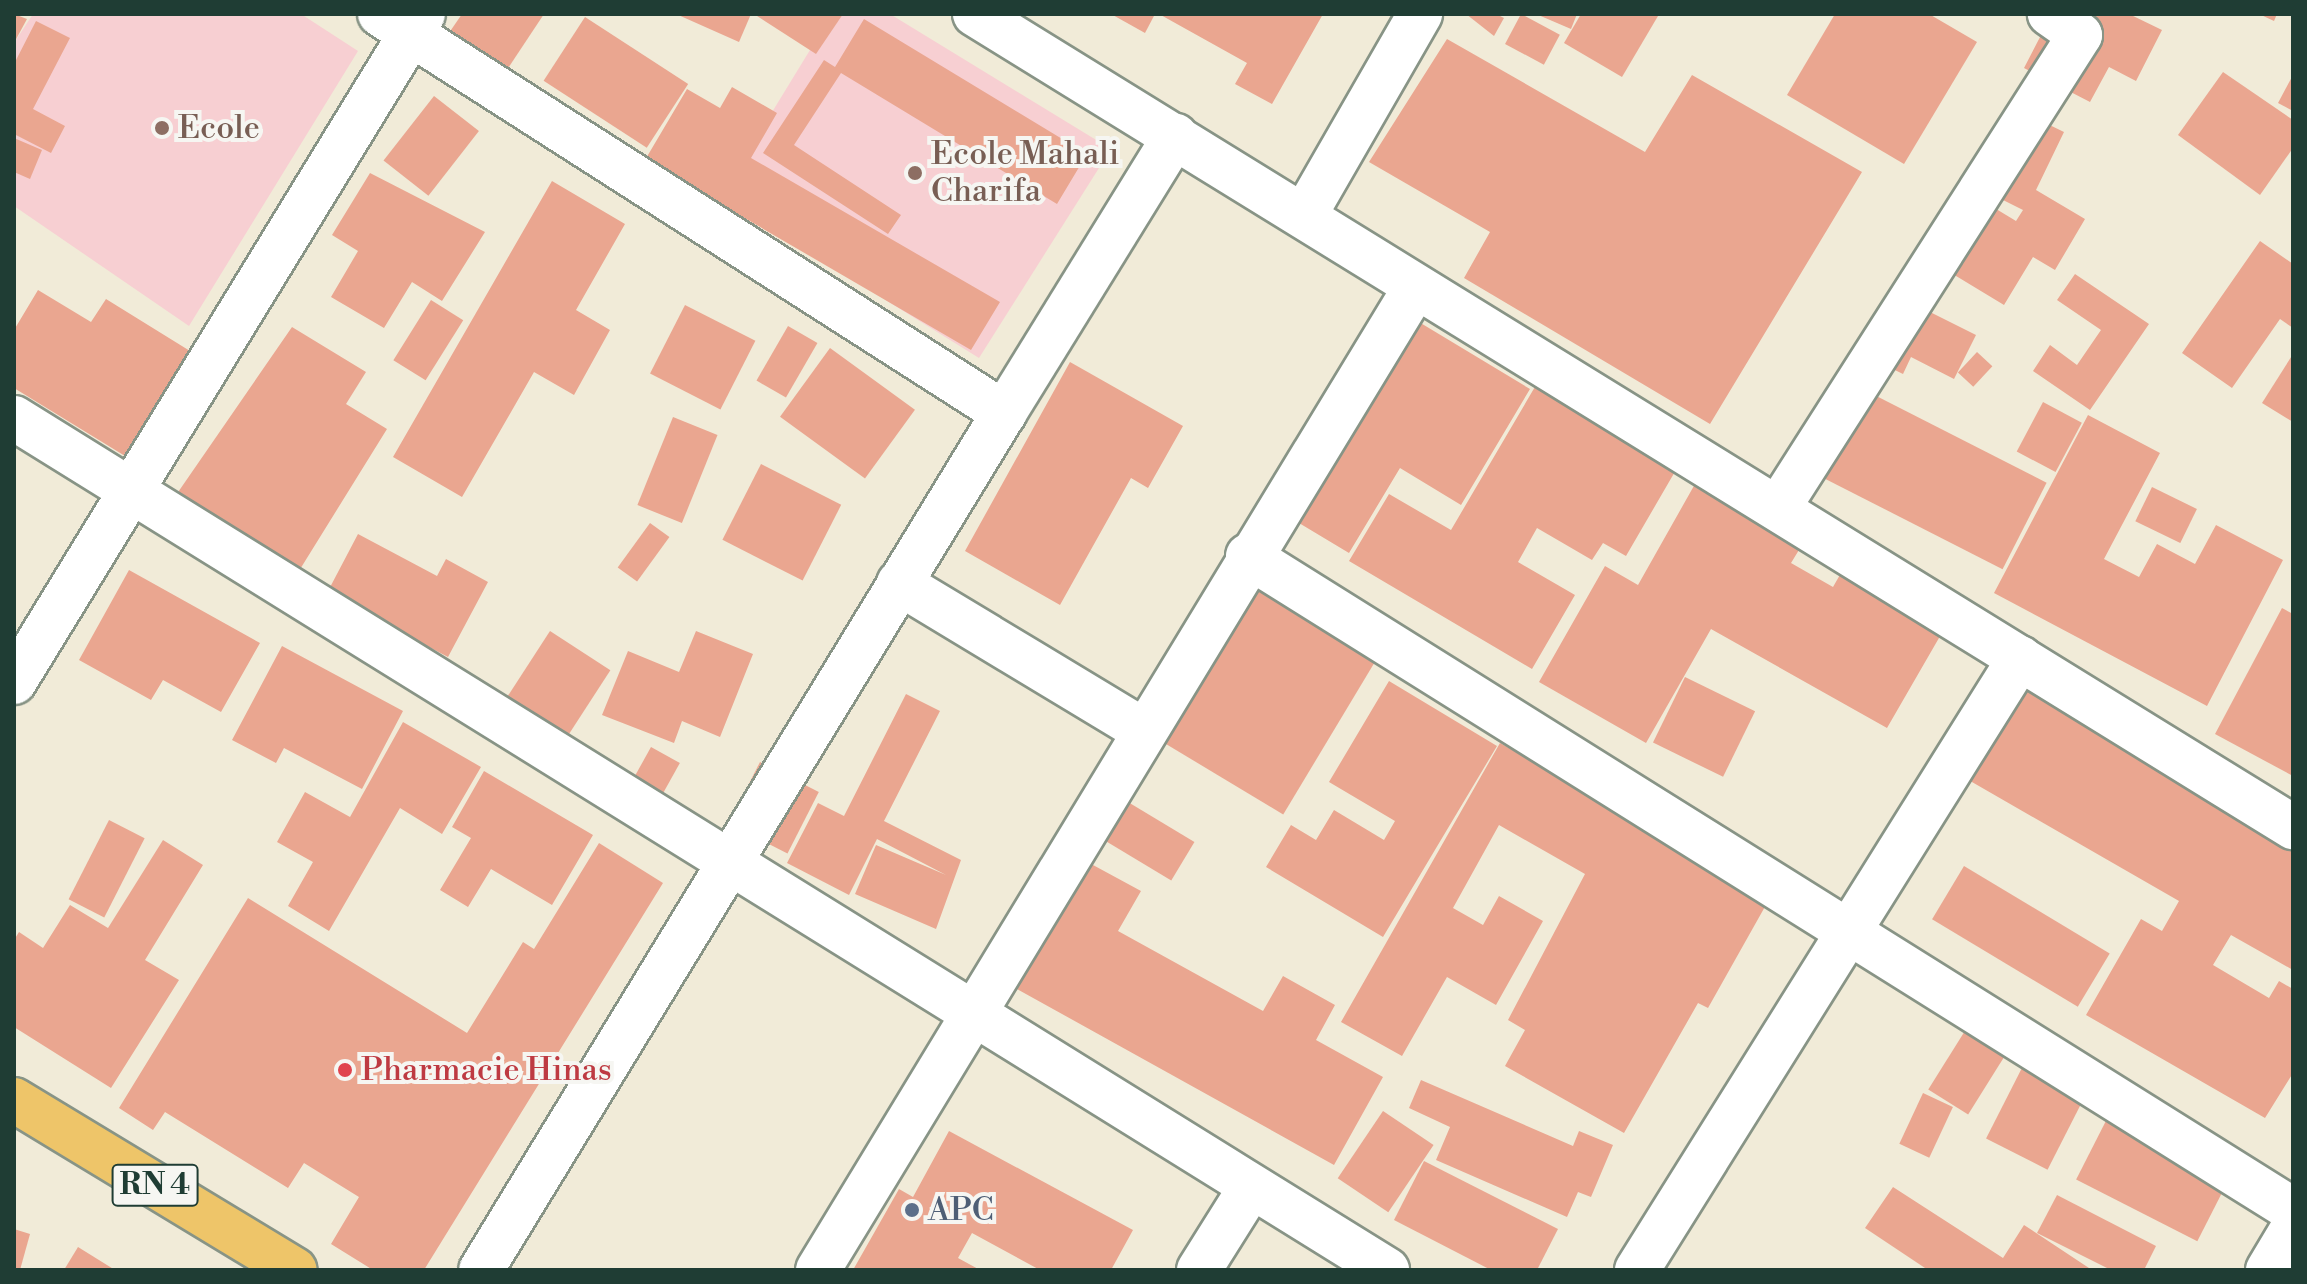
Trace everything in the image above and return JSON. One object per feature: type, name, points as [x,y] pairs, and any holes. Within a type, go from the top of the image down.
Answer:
[{"type":"main road","name":"RN 4","points":[[14,1100],[295,1270]]},
{"type":"street","points":[[975,14],[2293,827]]},
{"type":"street","points":[[1304,216],[1420,14]]},
{"type":"street","points":[[14,682],[404,21],[1004,413]]},
{"type":"street","points":[[1778,508],[2074,21]]},
{"type":"street","points":[[481,1270],[728,861],[1175,136]]},
{"type":"street","points":[[818,1270],[1248,556],[1415,288]]},
{"type":"street","points":[[14,418],[973,1016],[1387,1270]]},
{"type":"street","points":[[1248,556],[1848,927],[2293,1210]]},
{"type":"street","points":[[899,583],[1144,731]]},
{"type":"street","points":[[1637,1270],[1848,927],[2020,658]]},
{"type":"street","points":[[1199,1270],[1251,1187]]},
{"type":"street","points":[[2268,1270],[2293,1228]]},
{"type":"shaded area","name":"Ecole","points":[[33,14],[301,14],[358,51],[189,326],[14,206],[14,43]]},
{"type":"shaded area","name":"Ecole Mahali Charifa","points":[[832,14],[890,14],[1111,149],[979,358],[720,197]]},
{"type":"building","points":[[14,14],[27,19],[14,43]]},
{"type":"building","points":[[462,14],[544,14],[495,88],[438,49]]},
{"type":"building","points":[[676,14],[751,14],[739,42]]},
{"type":"building","points":[[754,14],[843,14],[816,54]]},
{"type":"building","points":[[1111,14],[1155,14],[1145,33]]},
{"type":"building","points":[[1159,14],[1323,14],[1272,104],[1235,84],[1247,63]]},
{"type":"building","points":[[1466,14],[1496,14],[1504,18],[1494,36]]},
{"type":"building","points":[[1521,14],[1560,35],[1544,65],[1505,44]]},
{"type":"building","points":[[1536,14],[1577,14],[1571,29]]},
{"type":"building","points":[[1581,14],[1658,16],[1622,77],[1564,43]]},
{"type":"building","points":[[1835,14],[1929,14],[1977,42],[1904,164],[1787,95]]},
{"type":"building","points":[[2052,14],[2129,14],[2162,30],[2136,81],[2109,67],[2090,102],[2024,68]]},
{"type":"building","points":[[2259,14],[2277,14],[2274,21]]},
{"type":"building","points":[[585,17],[688,84],[647,148],[544,81]]},
{"type":"building","points":[[864,19],[1087,154],[1057,204],[841,73],[794,145],[901,215],[888,234],[763,153],[824,60],[835,67]]},
{"type":"building","points":[[36,21],[70,38],[33,109],[65,126],[51,153],[14,134],[14,64]]},
{"type":"building","points":[[1447,39],[1645,152],[1692,75],[1862,172],[1710,424],[1464,278],[1490,232],[1369,162]]},
{"type":"building","points":[[2223,72],[2293,120],[2293,148],[2260,195],[2178,135]]},
{"type":"building","points":[[2293,75],[2293,111],[2278,103]]},
{"type":"building","points":[[732,87],[777,113],[751,158],[1000,302],[971,350],[645,160],[687,89],[720,108]]},
{"type":"building","points":[[434,96],[479,131],[428,196],[384,161]]},
{"type":"building","points":[[2023,112],[2064,132],[2036,190],[2085,219],[2055,270],[2033,257],[2004,305],[1928,259],[1968,192],[2016,221],[2023,210],[1985,191]]},
{"type":"building","points":[[14,138],[42,150],[30,179],[14,172]]},
{"type":"building","points":[[370,173],[485,232],[442,301],[412,282],[384,328],[331,297],[358,251],[332,235]]},
{"type":"building","points":[[552,181],[625,224],[576,310],[610,330],[574,395],[534,372],[462,497],[393,457]]},
{"type":"building","points":[[2260,241],[2293,264],[2293,328],[2280,319],[2232,388],[2182,353]]},
{"type":"building","points":[[2075,274],[2149,324],[2090,410],[2033,371],[2050,345],[2077,365],[2101,330],[2057,300]]},
{"type":"building","points":[[38,290],[91,322],[106,299],[190,351],[125,456],[14,388],[14,330]]},
{"type":"building","points":[[1890,292],[1976,335],[1954,379],[1911,357],[1903,374],[1860,353]]},
{"type":"building","points":[[431,300],[463,320],[426,380],[393,360]]},
{"type":"building","points":[[685,305],[755,341],[720,409],[650,374]]},
{"type":"building","points":[[1399,310],[1530,389],[1461,505],[1400,468],[1349,553],[1279,511]]},
{"type":"building","points":[[788,326],[817,343],[786,398],[756,381]]},
{"type":"building","points":[[292,327],[366,372],[346,404],[387,429],[289,587],[174,498]]},
{"type":"building","points":[[830,348],[915,410],[865,478],[780,417]]},
{"type":"building","points":[[1977,352],[1992,366],[1973,387],[1958,372]]},
{"type":"building","points":[[2293,354],[2293,422],[2262,403]]},
{"type":"building","points":[[1070,362],[1183,426],[1148,488],[1131,478],[1060,605],[965,551]]},
{"type":"building","points":[[1839,377],[2047,483],[2003,569],[1795,463]]},
{"type":"building","points":[[1539,380],[1680,463],[1626,556],[1603,543],[1592,560],[1537,528],[1518,562],[1575,595],[1532,669],[1349,561],[1389,494],[1451,530]]},
{"type":"building","points":[[2043,402],[2082,423],[2056,472],[2017,451]]},
{"type":"building","points":[[2088,415],[2160,453],[2104,559],[2139,577],[2157,544],[2195,564],[2216,525],[2283,560],[2207,706],[1994,593]]},
{"type":"building","points":[[673,417],[718,435],[682,523],[637,505]]},
{"type":"building","points":[[761,464],[841,505],[803,581],[722,540]]},
{"type":"building","points":[[1695,484],[1802,545],[1791,563],[1833,587],[1841,573],[1943,631],[1887,728],[1711,629],[1646,743],[1539,682],[1605,566],[1638,585]]},
{"type":"building","points":[[2152,487],[2197,509],[2180,543],[2135,521]]},
{"type":"building","points":[[650,523],[669,537],[637,582],[618,567]]},
{"type":"building","points":[[358,534],[437,576],[446,559],[488,582],[448,657],[327,593]]},
{"type":"building","points":[[1240,568],[1381,652],[1283,814],[1143,730]]},
{"type":"building","points":[[129,570],[260,643],[221,712],[163,680],[151,700],[79,660]]},
{"type":"building","points":[[2282,608],[2293,614],[2293,776],[2215,734]]},
{"type":"building","points":[[550,631],[610,670],[563,743],[503,704]]},
{"type":"building","points":[[696,631],[753,654],[720,737],[682,721],[674,743],[602,715],[628,651],[679,672]]},
{"type":"building","points":[[282,646],[403,711],[362,789],[284,748],[276,763],[232,740]]},
{"type":"building","points":[[1992,670],[2293,842],[2293,970],[2231,935],[2213,965],[2269,998],[2279,981],[2293,989],[2293,1073],[2265,1118],[2086,1015],[2141,919],[2162,931],[2179,901],[1939,763]]},
{"type":"building","points":[[1685,677],[1755,711],[1723,777],[1653,743]]},
{"type":"building","points":[[1389,681],[1497,746],[1383,937],[1266,867],[1291,825],[1316,840],[1334,810],[1384,840],[1395,821],[1329,782]]},
{"type":"building","points":[[906,694],[940,711],[884,821],[961,860],[936,929],[855,894],[876,845],[946,875],[877,839],[849,895],[787,863],[818,803],[844,816]]},
{"type":"building","points":[[403,722],[481,767],[442,834],[400,808],[329,931],[288,906],[313,862],[277,842],[305,792],[350,817]]},
{"type":"building","points":[[1500,743],[1771,896],[1708,1008],[1698,1003],[1624,1133],[1505,1066],[1525,1030],[1508,1020],[1585,874],[1499,825],[1453,908],[1483,925],[1499,896],[1543,921],[1496,1005],[1447,977],[1402,1056],[1341,1022]]},
{"type":"building","points":[[651,747],[680,763],[662,795],[633,779]]},
{"type":"building","points":[[760,762],[819,792],[787,853],[729,823]]},
{"type":"building","points":[[484,771],[593,835],[552,905],[491,869],[468,907],[440,890],[471,838],[452,827]]},
{"type":"building","points":[[1113,793],[1194,842],[1171,881],[1090,832]]},
{"type":"building","points":[[109,820],[145,838],[104,917],[69,899]]},
{"type":"building","points":[[163,840],[203,865],[145,960],[179,980],[111,1088],[14,1027],[14,940],[19,932],[43,948],[70,905],[108,928]]},
{"type":"building","name":"Pharmacie Hinas","points":[[599,843],[663,883],[424,1270],[373,1270],[331,1244],[359,1197],[304,1163],[288,1188],[165,1112],[153,1130],[119,1108],[248,898],[467,1033],[523,942],[534,949]]},
{"type":"building","points":[[1069,852],[1141,891],[1118,931],[1263,1011],[1283,976],[1335,1005],[1316,1040],[1383,1077],[1334,1165],[999,979]]},
{"type":"building","points":[[1964,866],[2110,954],[2078,1007],[1932,919]]},
{"type":"building","points":[[1968,1026],[2008,1051],[1968,1115],[1928,1090]]},
{"type":"building","points":[[2026,1060],[2087,1091],[2048,1170],[1986,1138]]},
{"type":"building","points":[[1421,1080],[1573,1146],[1579,1131],[1613,1145],[1591,1197],[1578,1192],[1567,1217],[1436,1160],[1450,1127],[1409,1108]]},
{"type":"building","points":[[1923,1093],[1953,1107],[1929,1158],[1899,1144]]},
{"type":"building","points":[[2112,1109],[2233,1171],[2197,1241],[2076,1179]]},
{"type":"building","points":[[1383,1111],[1434,1145],[1388,1212],[1338,1178]]},
{"type":"building","points":[[949,1131],[1133,1230],[1111,1270],[1040,1270],[972,1233],[958,1258],[980,1270],[853,1270],[899,1189],[913,1197]]},
{"type":"building","points":[[1424,1161],[1558,1229],[1537,1270],[1491,1270],[1394,1220]]},
{"type":"building","points":[[1893,1187],[2003,1258],[2024,1225],[2092,1270],[1928,1270],[1865,1228]]},
{"type":"building","points":[[2057,1195],[2156,1246],[2144,1270],[2111,1270],[2037,1233]]},
{"type":"building","points":[[14,1229],[30,1234],[20,1270],[14,1270]]},
{"type":"building","points":[[78,1247],[115,1270],[64,1270]]},
{"type":"place","name":"Ecole","points":[[162,128]]},
{"type":"place","name":"Ecole Mahali Charifa","points":[[915,173]]},
{"type":"place","name":"Pharmacie Hinas","points":[[345,1070]]},
{"type":"place","name":"APC","points":[[912,1210]]}]
